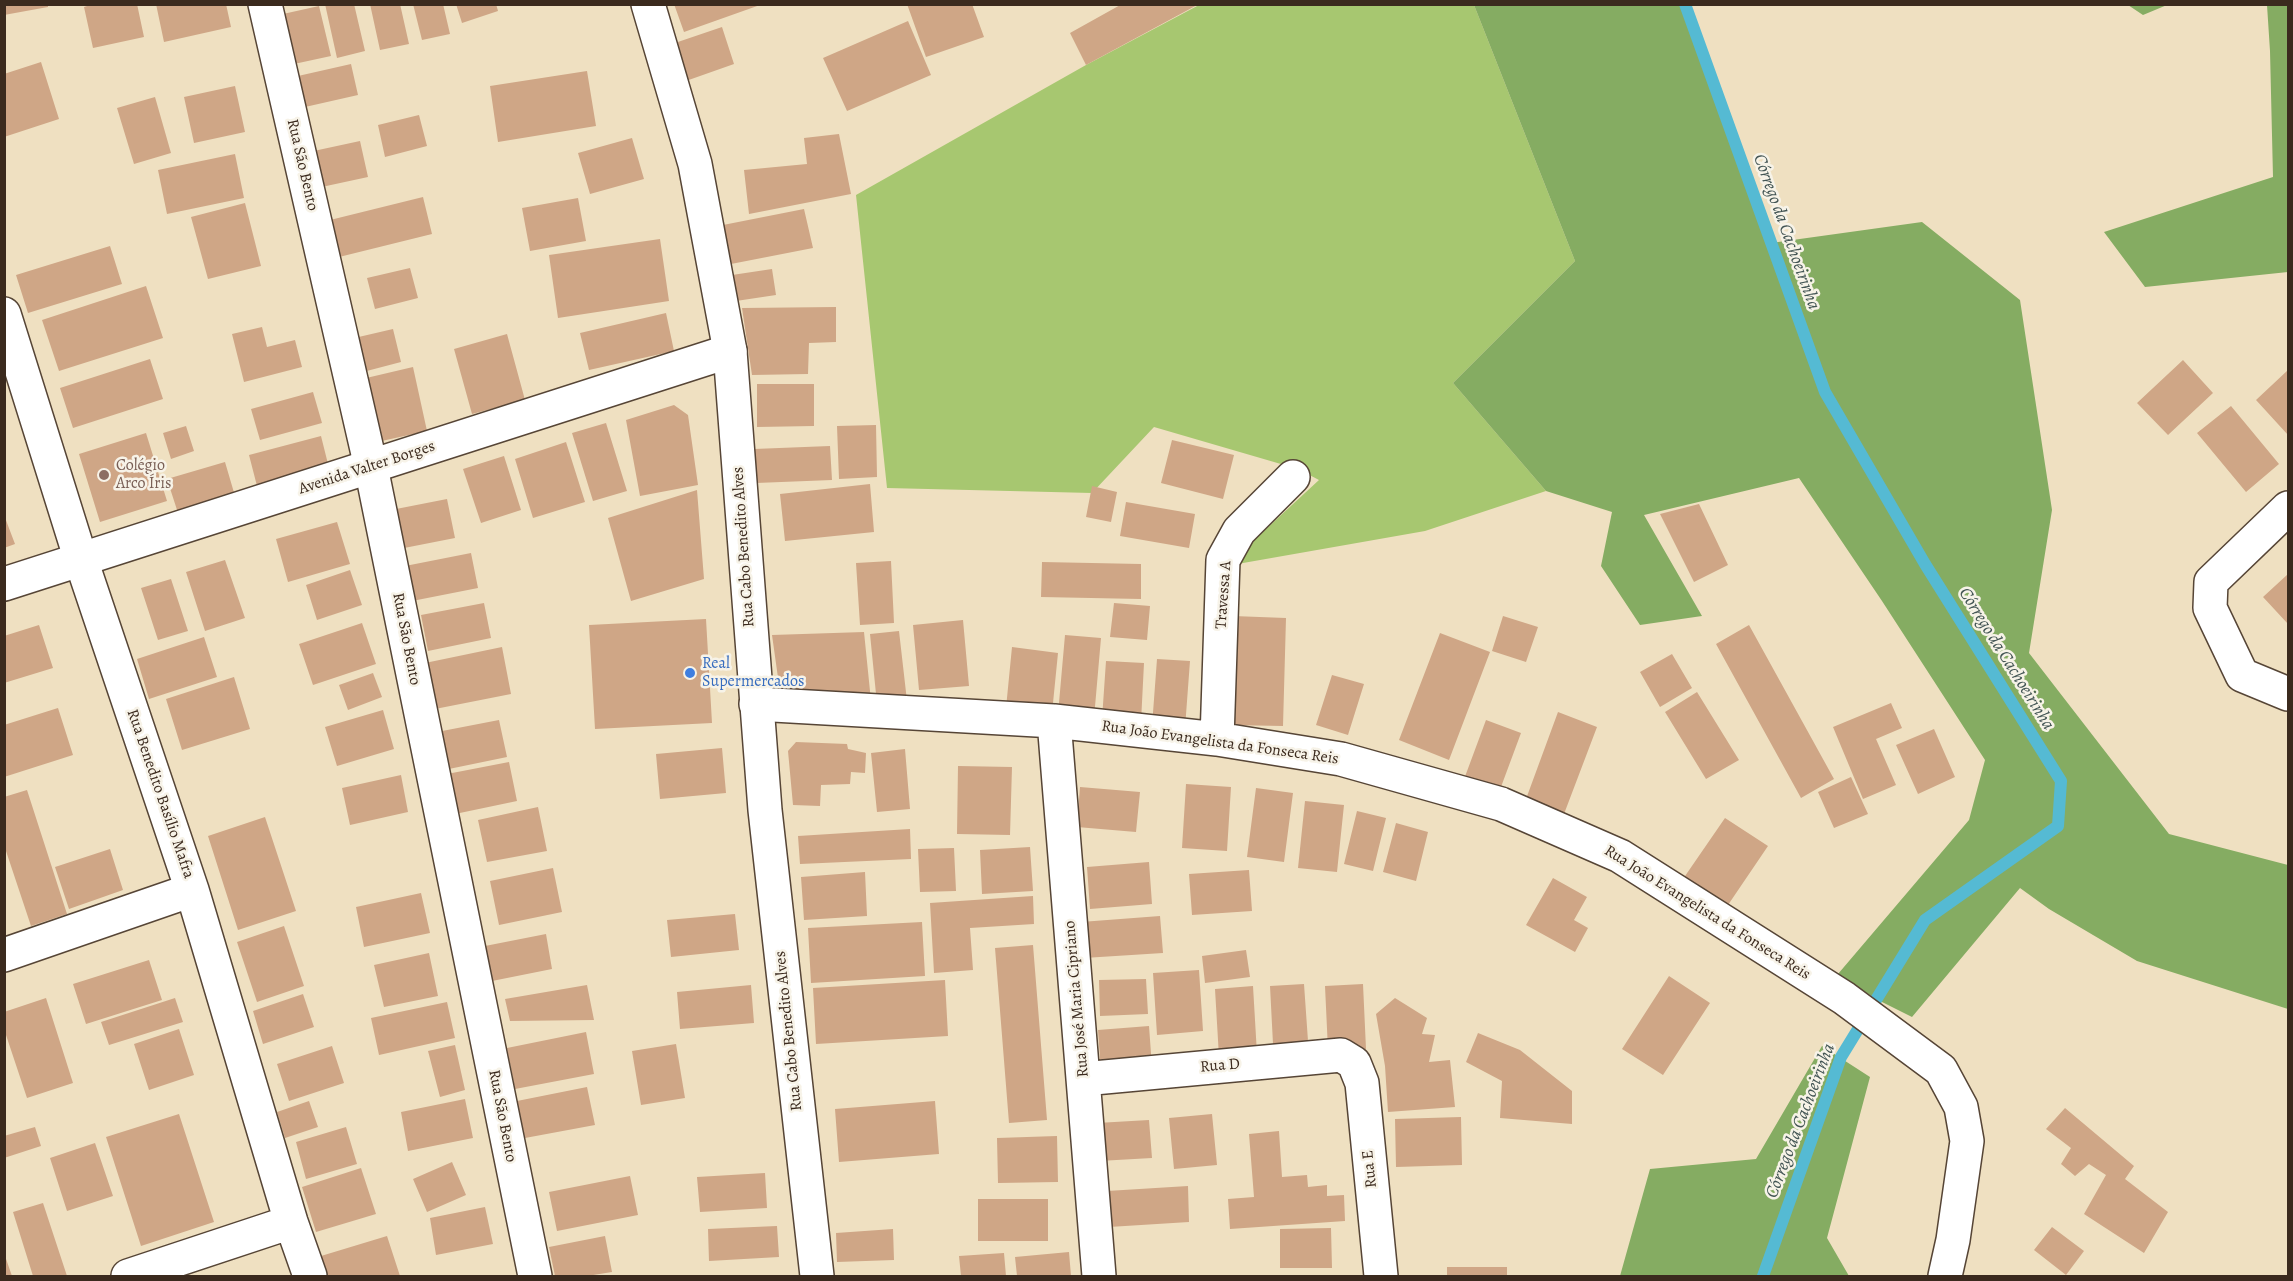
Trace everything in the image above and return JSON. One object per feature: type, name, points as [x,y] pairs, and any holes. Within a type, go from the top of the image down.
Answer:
[{"type":"street","name":"Rua São Bento","points":[[265,4],[371,467],[535,1276]]},
{"type":"street","name":"Rua Cabo Benedito Alves","points":[[648,4],[695,164],[730,351],[765,810],[817,1276]]},
{"type":"street","name":"Rua Benedito Basílio Mafra","points":[[4,314],[81,560],[192,890],[291,1222],[310,1276]]},
{"type":"street","name":"Avenida Valter Borges","points":[[4,584],[730,351]]},
{"type":"street","name":"Travessa A","points":[[1217,739],[1223,560],[1239,531],[1293,477]]},
{"type":"street","points":[[2289,508],[2211,582],[2210,608],[2242,675],[2289,694]]},
{"type":"street","name":"Rua João Evangelista da Fonseca Reis","points":[[756,704],[1054,721],[1217,739],[1341,759],[1501,804],[1620,856],[1844,998],[1941,1070],[1961,1107],[1967,1141],[1953,1240],[1945,1276]]},
{"type":"street","name":"Rua José Maria Cipriano","points":[[1054,721],[1099,1276]]},
{"type":"street","points":[[4,955],[192,890]]},
{"type":"street","name":"Rua D","points":[[1083,1079],[1341,1055],[1354,1063]]},
{"type":"street","name":"Rua E","points":[[1354,1063],[1362,1083],[1381,1276]]},
{"type":"street","points":[[128,1276],[291,1222]]},
{"type":"green space","points":[[1199,5],[1474,5],[1575,261],[1453,383],[1546,491],[1425,531],[1226,566],[1319,480],[1298,469],[1154,427],[1092,493],[887,488],[856,195],[1086,65]]},
{"type":"green space","points":[[1474,5],[1685,5],[1771,243],[1922,222],[2020,300],[2052,510],[2029,653],[2169,834],[2288,865],[2288,1009],[2137,961],[2049,909],[2020,888],[1912,1017],[1876,999],[1838,974],[1969,820],[1985,760],[1799,478],[1644,515],[1702,616],[1640,625],[1601,566],[1612,512],[1546,491],[1453,383],[1575,261]]},
{"type":"green space","points":[[2128,5],[2167,5],[2143,15]]},
{"type":"green space","points":[[2267,5],[2288,5],[2288,272],[2145,287],[2104,232],[2273,177]]},
{"type":"green space","points":[[1822,1046],[1870,1077],[1827,1238],[1849,1276],[1620,1276],[1650,1169],[1756,1159]]},
{"type":"building","points":[[4,4],[48,4],[48,7],[4,15]]},
{"type":"building","points":[[93,4],[137,4],[144,37],[93,48],[84,7]]},
{"type":"building","points":[[156,4],[226,4],[231,27],[164,42]]},
{"type":"building","points":[[325,4],[354,4],[365,51],[337,58]]},
{"type":"building","points":[[370,4],[400,4],[409,44],[380,50]]},
{"type":"building","points":[[413,4],[443,4],[450,34],[422,40]]},
{"type":"building","points":[[456,4],[496,4],[498,11],[462,23]]},
{"type":"building","points":[[674,4],[760,4],[760,5],[684,32]]},
{"type":"building","points":[[907,4],[972,4],[984,37],[926,57]]},
{"type":"building","points":[[1122,4],[1199,4],[1086,65],[1070,33]]},
{"type":"building","points":[[319,6],[331,56],[294,64],[283,14]]},
{"type":"building","points":[[908,21],[931,75],[847,111],[823,58]]},
{"type":"building","points":[[722,27],[734,64],[683,82],[669,45]]},
{"type":"building","points":[[41,62],[59,119],[4,137],[4,74]]},
{"type":"building","points":[[351,64],[358,95],[305,107],[298,76]]},
{"type":"building","points":[[587,71],[596,126],[498,142],[490,86]]},
{"type":"building","points":[[235,86],[245,132],[194,143],[184,97]]},
{"type":"building","points":[[155,97],[171,153],[134,164],[117,108]]},
{"type":"building","points":[[419,115],[427,146],[385,157],[378,125]]},
{"type":"building","points":[[839,134],[851,194],[749,214],[744,170],[807,164],[804,138]]},
{"type":"building","points":[[632,138],[644,179],[590,194],[578,153]]},
{"type":"building","points":[[360,141],[368,177],[317,188],[309,152]]},
{"type":"building","points":[[235,154],[244,198],[167,214],[158,170]]},
{"type":"building","points":[[423,197],[432,234],[331,259],[322,222]]},
{"type":"building","points":[[578,198],[586,241],[530,251],[522,208]]},
{"type":"building","points":[[245,203],[261,266],[208,279],[191,217]]},
{"type":"building","points":[[804,209],[813,248],[731,264],[723,225]]},
{"type":"building","points":[[660,239],[669,301],[558,318],[549,255]]},
{"type":"building","points":[[110,246],[122,284],[28,313],[16,275]]},
{"type":"building","points":[[410,268],[418,298],[375,309],[367,278]]},
{"type":"building","points":[[772,269],[776,295],[736,301],[732,275]]},
{"type":"building","points":[[146,286],[163,338],[59,371],[42,320]]},
{"type":"building","points":[[836,307],[836,342],[809,343],[808,374],[752,375],[742,308]]},
{"type":"building","points":[[666,313],[674,351],[589,370],[580,333]]},
{"type":"building","points":[[262,327],[267,347],[295,340],[302,367],[244,382],[232,334]]},
{"type":"building","points":[[393,329],[401,362],[359,373],[350,339]]},
{"type":"building","points":[[507,334],[525,400],[472,414],[454,349]]},
{"type":"building","points":[[150,359],[163,399],[73,428],[60,388]]},
{"type":"building","points":[[2183,360],[2213,393],[2168,435],[2137,403]]},
{"type":"building","points":[[413,367],[427,431],[377,442],[362,379]]},
{"type":"building","points":[[2288,370],[2288,435],[2256,400]]},
{"type":"building","points":[[757,384],[814,384],[814,426],[757,427]]},
{"type":"building","points":[[313,392],[322,423],[260,440],[251,409]]},
{"type":"building","points":[[674,405],[688,415],[698,485],[640,496],[626,420]]},
{"type":"building","points":[[2231,406],[2279,464],[2246,492],[2197,433]]},
{"type":"building","points":[[606,423],[627,491],[593,501],[572,433]]},
{"type":"building","points":[[876,425],[877,477],[839,479],[837,426]]},
{"type":"building","points":[[186,426],[194,451],[171,459],[163,433]]},
{"type":"building","points":[[146,433],[167,501],[100,522],[79,454]]},
{"type":"building","points":[[321,436],[329,468],[257,486],[249,455]]},
{"type":"building","points":[[1172,440],[1234,455],[1223,499],[1161,483]]},
{"type":"building","points":[[566,442],[585,502],[533,518],[515,459]]},
{"type":"building","points":[[830,446],[832,480],[756,483],[754,449]]},
{"type":"building","points":[[504,456],[521,510],[481,523],[463,469]]},
{"type":"building","points":[[225,462],[235,496],[178,513],[167,479]]},
{"type":"building","points":[[870,484],[874,532],[785,541],[780,494]]},
{"type":"building","points":[[1092,486],[1117,492],[1111,522],[1086,517]]},
{"type":"building","points":[[697,490],[704,579],[631,601],[608,518]]},
{"type":"building","points":[[447,499],[455,538],[399,549],[391,510]]},
{"type":"building","points":[[1126,502],[1195,514],[1189,548],[1120,536]]},
{"type":"building","points":[[1699,504],[1728,565],[1694,582],[1660,514]]},
{"type":"building","points":[[4,515],[15,544],[4,548]]},
{"type":"building","points":[[337,522],[350,564],[288,582],[276,539]]},
{"type":"building","points":[[471,553],[478,588],[407,602],[400,567]]},
{"type":"building","points":[[225,560],[245,618],[205,631],[186,572]]},
{"type":"building","points":[[891,561],[894,623],[860,625],[856,563]]},
{"type":"building","points":[[1042,562],[1141,564],[1141,599],[1041,597]]},
{"type":"building","points":[[350,570],[362,605],[317,620],[306,585]]},
{"type":"building","points":[[2288,574],[2288,624],[2263,597]]},
{"type":"building","points":[[171,579],[188,631],[158,640],[141,588]]},
{"type":"building","points":[[484,603],[491,638],[428,651],[421,615]]},
{"type":"building","points":[[1114,603],[1150,606],[1147,640],[1110,637]]},
{"type":"building","points":[[1233,616],[1286,618],[1283,726],[1229,725]]},
{"type":"building","points":[[1503,616],[1538,627],[1526,662],[1492,651]]},
{"type":"building","points":[[706,619],[712,723],[595,729],[589,625]]},
{"type":"building","points":[[963,620],[969,686],[919,690],[913,625]]},
{"type":"building","points":[[362,623],[376,664],[313,685],[299,644]]},
{"type":"building","points":[[39,625],[53,668],[4,683],[4,636]]},
{"type":"building","points":[[1749,625],[1834,779],[1801,798],[1716,644]]},
{"type":"building","points":[[899,631],[907,701],[877,704],[870,634]]},
{"type":"building","points":[[864,632],[871,701],[780,692],[772,635]]},
{"type":"building","points":[[1440,633],[1490,652],[1449,760],[1399,740]]},
{"type":"building","points":[[1065,635],[1101,638],[1094,718],[1058,714]]},
{"type":"building","points":[[204,637],[217,677],[149,699],[137,659]]},
{"type":"building","points":[[502,647],[511,694],[435,709],[425,663]]},
{"type":"building","points":[[1012,647],[1058,653],[1052,713],[1006,708]]},
{"type":"building","points":[[1672,654],[1692,688],[1660,707],[1640,672]]},
{"type":"building","points":[[1157,659],[1190,661],[1185,728],[1152,726]]},
{"type":"building","points":[[1106,661],[1144,663],[1141,722],[1102,719]]},
{"type":"building","points":[[373,673],[382,697],[348,710],[339,685]]},
{"type":"building","points":[[1332,675],[1364,684],[1348,735],[1316,725]]},
{"type":"building","points":[[234,677],[250,729],[182,750],[166,699]]},
{"type":"building","points":[[1697,692],[1739,760],[1706,779],[1665,712]]},
{"type":"building","points":[[1891,703],[1902,728],[1876,739],[1896,785],[1863,799],[1833,727]]},
{"type":"building","points":[[58,708],[73,755],[4,777],[4,725]]},
{"type":"building","points":[[383,710],[394,749],[337,766],[325,727]]},
{"type":"building","points":[[1558,712],[1597,727],[1564,814],[1526,799]]},
{"type":"building","points":[[499,720],[507,757],[444,770],[437,732]]},
{"type":"building","points":[[1486,720],[1521,733],[1498,795],[1463,782]]},
{"type":"building","points":[[1934,729],[1955,777],[1918,794],[1896,745]]},
{"type":"building","points":[[796,742],[847,744],[848,749],[866,753],[865,773],[851,772],[850,784],[821,785],[820,806],[793,805],[788,751]]},
{"type":"building","points":[[722,748],[726,793],[660,799],[656,754]]},
{"type":"building","points":[[905,749],[910,809],[877,812],[871,753]]},
{"type":"building","points":[[509,762],[517,801],[455,814],[447,774]]},
{"type":"building","points":[[958,766],[1012,767],[1010,835],[957,834]]},
{"type":"building","points":[[401,775],[408,812],[350,825],[342,788]]},
{"type":"building","points":[[1851,777],[1868,814],[1834,828],[1818,792]]},
{"type":"building","points":[[1186,784],[1231,787],[1227,851],[1182,848]]},
{"type":"building","points":[[1080,787],[1140,792],[1136,832],[1077,827]]},
{"type":"building","points":[[1256,788],[1293,793],[1284,862],[1247,857]]},
{"type":"building","points":[[27,790],[67,914],[31,926],[4,845],[4,797]]},
{"type":"building","points":[[1305,801],[1344,805],[1337,872],[1298,868]]},
{"type":"building","points":[[538,807],[547,851],[487,862],[478,820]]},
{"type":"building","points":[[1357,811],[1386,818],[1373,871],[1344,864]]},
{"type":"building","points":[[265,817],[296,911],[238,930],[208,836]]},
{"type":"building","points":[[1725,818],[1768,846],[1728,905],[1683,879]]},
{"type":"building","points":[[1396,823],[1428,832],[1416,881],[1383,872]]},
{"type":"building","points":[[910,829],[911,859],[800,864],[798,836]]},
{"type":"building","points":[[1030,847],[1033,891],[982,894],[980,850]]},
{"type":"building","points":[[954,848],[956,891],[920,892],[918,849]]},
{"type":"building","points":[[110,849],[123,890],[69,909],[55,867]]},
{"type":"building","points":[[1149,862],[1152,904],[1090,909],[1087,867]]},
{"type":"building","points":[[553,868],[562,912],[499,925],[490,881]]},
{"type":"building","points":[[1249,870],[1252,911],[1192,915],[1189,874]]},
{"type":"building","points":[[865,872],[867,916],[804,920],[801,877]]},
{"type":"building","points":[[1553,878],[1587,897],[1574,920],[1588,928],[1575,952],[1526,925]]},
{"type":"building","points":[[421,893],[430,933],[364,947],[356,907]]},
{"type":"building","points":[[1033,896],[1034,924],[970,928],[973,970],[934,973],[930,903]]},
{"type":"building","points":[[735,914],[739,950],[671,957],[667,920]]},
{"type":"building","points":[[1160,916],[1163,953],[1084,958],[1081,922]]},
{"type":"building","points":[[922,922],[925,976],[811,983],[808,928]]},
{"type":"building","points":[[284,926],[304,986],[257,1002],[237,942]]},
{"type":"building","points":[[546,934],[552,969],[492,981],[485,946]]},
{"type":"building","points":[[1033,945],[1047,1120],[1009,1123],[995,948]]},
{"type":"building","points":[[1246,950],[1250,977],[1205,983],[1202,956]]},
{"type":"building","points":[[429,953],[438,996],[384,1007],[374,965]]},
{"type":"building","points":[[149,960],[162,1000],[86,1024],[73,984]]},
{"type":"building","points":[[1199,970],[1203,1031],[1157,1035],[1153,973]]},
{"type":"building","points":[[1669,976],[1710,1003],[1663,1075],[1622,1049]]},
{"type":"building","points":[[1146,979],[1148,1014],[1100,1016],[1099,980]]},
{"type":"building","points":[[945,980],[948,1036],[816,1044],[813,988]]},
{"type":"building","points":[[1304,984],[1308,1041],[1273,1044],[1270,986]]},
{"type":"building","points":[[1363,984],[1366,1049],[1328,1050],[1325,986]]},
{"type":"building","points":[[587,985],[594,1020],[510,1021],[505,999]]},
{"type":"building","points":[[751,985],[754,1023],[680,1029],[677,992]]},
{"type":"building","points":[[1253,986],[1257,1054],[1219,1057],[1215,989]]},
{"type":"building","points":[[303,994],[314,1027],[263,1044],[253,1011]]},
{"type":"building","points":[[46,998],[73,1083],[27,1098],[4,1029],[4,1012]]},
{"type":"building","points":[[175,998],[183,1022],[109,1045],[101,1022]]},
{"type":"building","points":[[1395,998],[1427,1018],[1422,1034],[1435,1035],[1429,1062],[1450,1060],[1455,1107],[1388,1112],[1385,1066],[1376,1014]]},
{"type":"building","points":[[447,1002],[455,1038],[379,1055],[371,1018]]},
{"type":"building","points":[[1149,1026],[1152,1067],[1101,1072],[1098,1030]]},
{"type":"building","points":[[179,1029],[194,1075],[149,1090],[134,1044]]},
{"type":"building","points":[[586,1032],[594,1074],[515,1089],[507,1048]]},
{"type":"building","points":[[1478,1033],[1520,1050],[1572,1091],[1572,1124],[1500,1118],[1502,1081],[1466,1062]]},
{"type":"building","points":[[676,1044],[685,1098],[641,1105],[632,1051]]},
{"type":"building","points":[[455,1045],[465,1090],[440,1097],[428,1051]]},
{"type":"building","points":[[332,1046],[344,1083],[289,1101],[277,1064]]},
{"type":"building","points":[[587,1087],[595,1125],[525,1138],[517,1101]]},
{"type":"building","points":[[465,1099],[473,1138],[408,1151],[401,1112]]},
{"type":"building","points":[[309,1101],[318,1127],[285,1138],[277,1112]]},
{"type":"building","points":[[935,1101],[939,1154],[839,1162],[835,1109]]},
{"type":"building","points":[[2065,1108],[2134,1166],[2125,1179],[2168,1212],[2144,1253],[2084,1214],[2106,1175],[2089,1164],[2075,1176],[2061,1164],[2071,1148],[2046,1129]]},
{"type":"building","points":[[179,1114],[214,1222],[141,1246],[106,1137]]},
{"type":"building","points":[[1212,1114],[1217,1165],[1174,1169],[1169,1118]]},
{"type":"building","points":[[1461,1117],[1462,1165],[1396,1167],[1395,1119]]},
{"type":"building","points":[[1149,1120],[1152,1158],[1099,1161],[1097,1123]]},
{"type":"building","points":[[35,1127],[41,1146],[4,1158],[4,1136]]},
{"type":"building","points":[[346,1127],[357,1164],[306,1179],[296,1142]]},
{"type":"building","points":[[1279,1131],[1282,1177],[1307,1175],[1308,1187],[1327,1185],[1327,1196],[1344,1195],[1345,1221],[1230,1229],[1228,1199],[1254,1197],[1249,1134]]},
{"type":"building","points":[[1057,1136],[1058,1182],[998,1183],[997,1138]]},
{"type":"building","points":[[95,1143],[113,1196],[67,1211],[50,1158]]},
{"type":"building","points":[[452,1162],[466,1195],[427,1212],[413,1179]]},
{"type":"building","points":[[361,1168],[376,1214],[316,1232],[302,1187]]},
{"type":"building","points":[[765,1173],[767,1208],[700,1212],[697,1177]]},
{"type":"building","points":[[630,1176],[638,1215],[557,1231],[549,1192]]},
{"type":"building","points":[[1188,1186],[1189,1222],[1109,1227],[1107,1191]]},
{"type":"building","points":[[978,1199],[1048,1199],[1048,1241],[978,1241]]},
{"type":"building","points":[[43,1203],[67,1276],[33,1276],[13,1212]]},
{"type":"building","points":[[485,1207],[493,1244],[436,1255],[430,1218]]},
{"type":"building","points":[[777,1226],[779,1257],[709,1261],[708,1229]]},
{"type":"building","points":[[2052,1227],[2084,1251],[2066,1275],[2034,1250]]},
{"type":"building","points":[[1331,1228],[1332,1268],[1280,1268],[1280,1229]]},
{"type":"building","points":[[893,1229],[894,1260],[837,1262],[836,1233]]},
{"type":"building","points":[[387,1236],[400,1276],[327,1276],[321,1256]]},
{"type":"building","points":[[605,1236],[612,1272],[587,1276],[555,1276],[549,1247]]},
{"type":"building","points":[[1069,1252],[1071,1276],[1017,1276],[1015,1257]]},
{"type":"building","points":[[1004,1253],[1006,1276],[961,1276],[959,1256]]},
{"type":"building","points":[[5,1256],[12,1276],[4,1276]]},
{"type":"building","points":[[1447,1267],[1507,1267],[1507,1276],[1447,1276]]},
{"type":"waterway","name":"Córrego da Cachoeirinha","points":[[1685,4],[1825,392],[1925,564],[2061,781],[2058,826],[1925,920],[1841,1057],[1763,1276]]},
{"type":"place","name":"Colégio Arco Íris","points":[[104,475]]},
{"type":"place","name":"Real Supermercados","points":[[690,673]]}]
